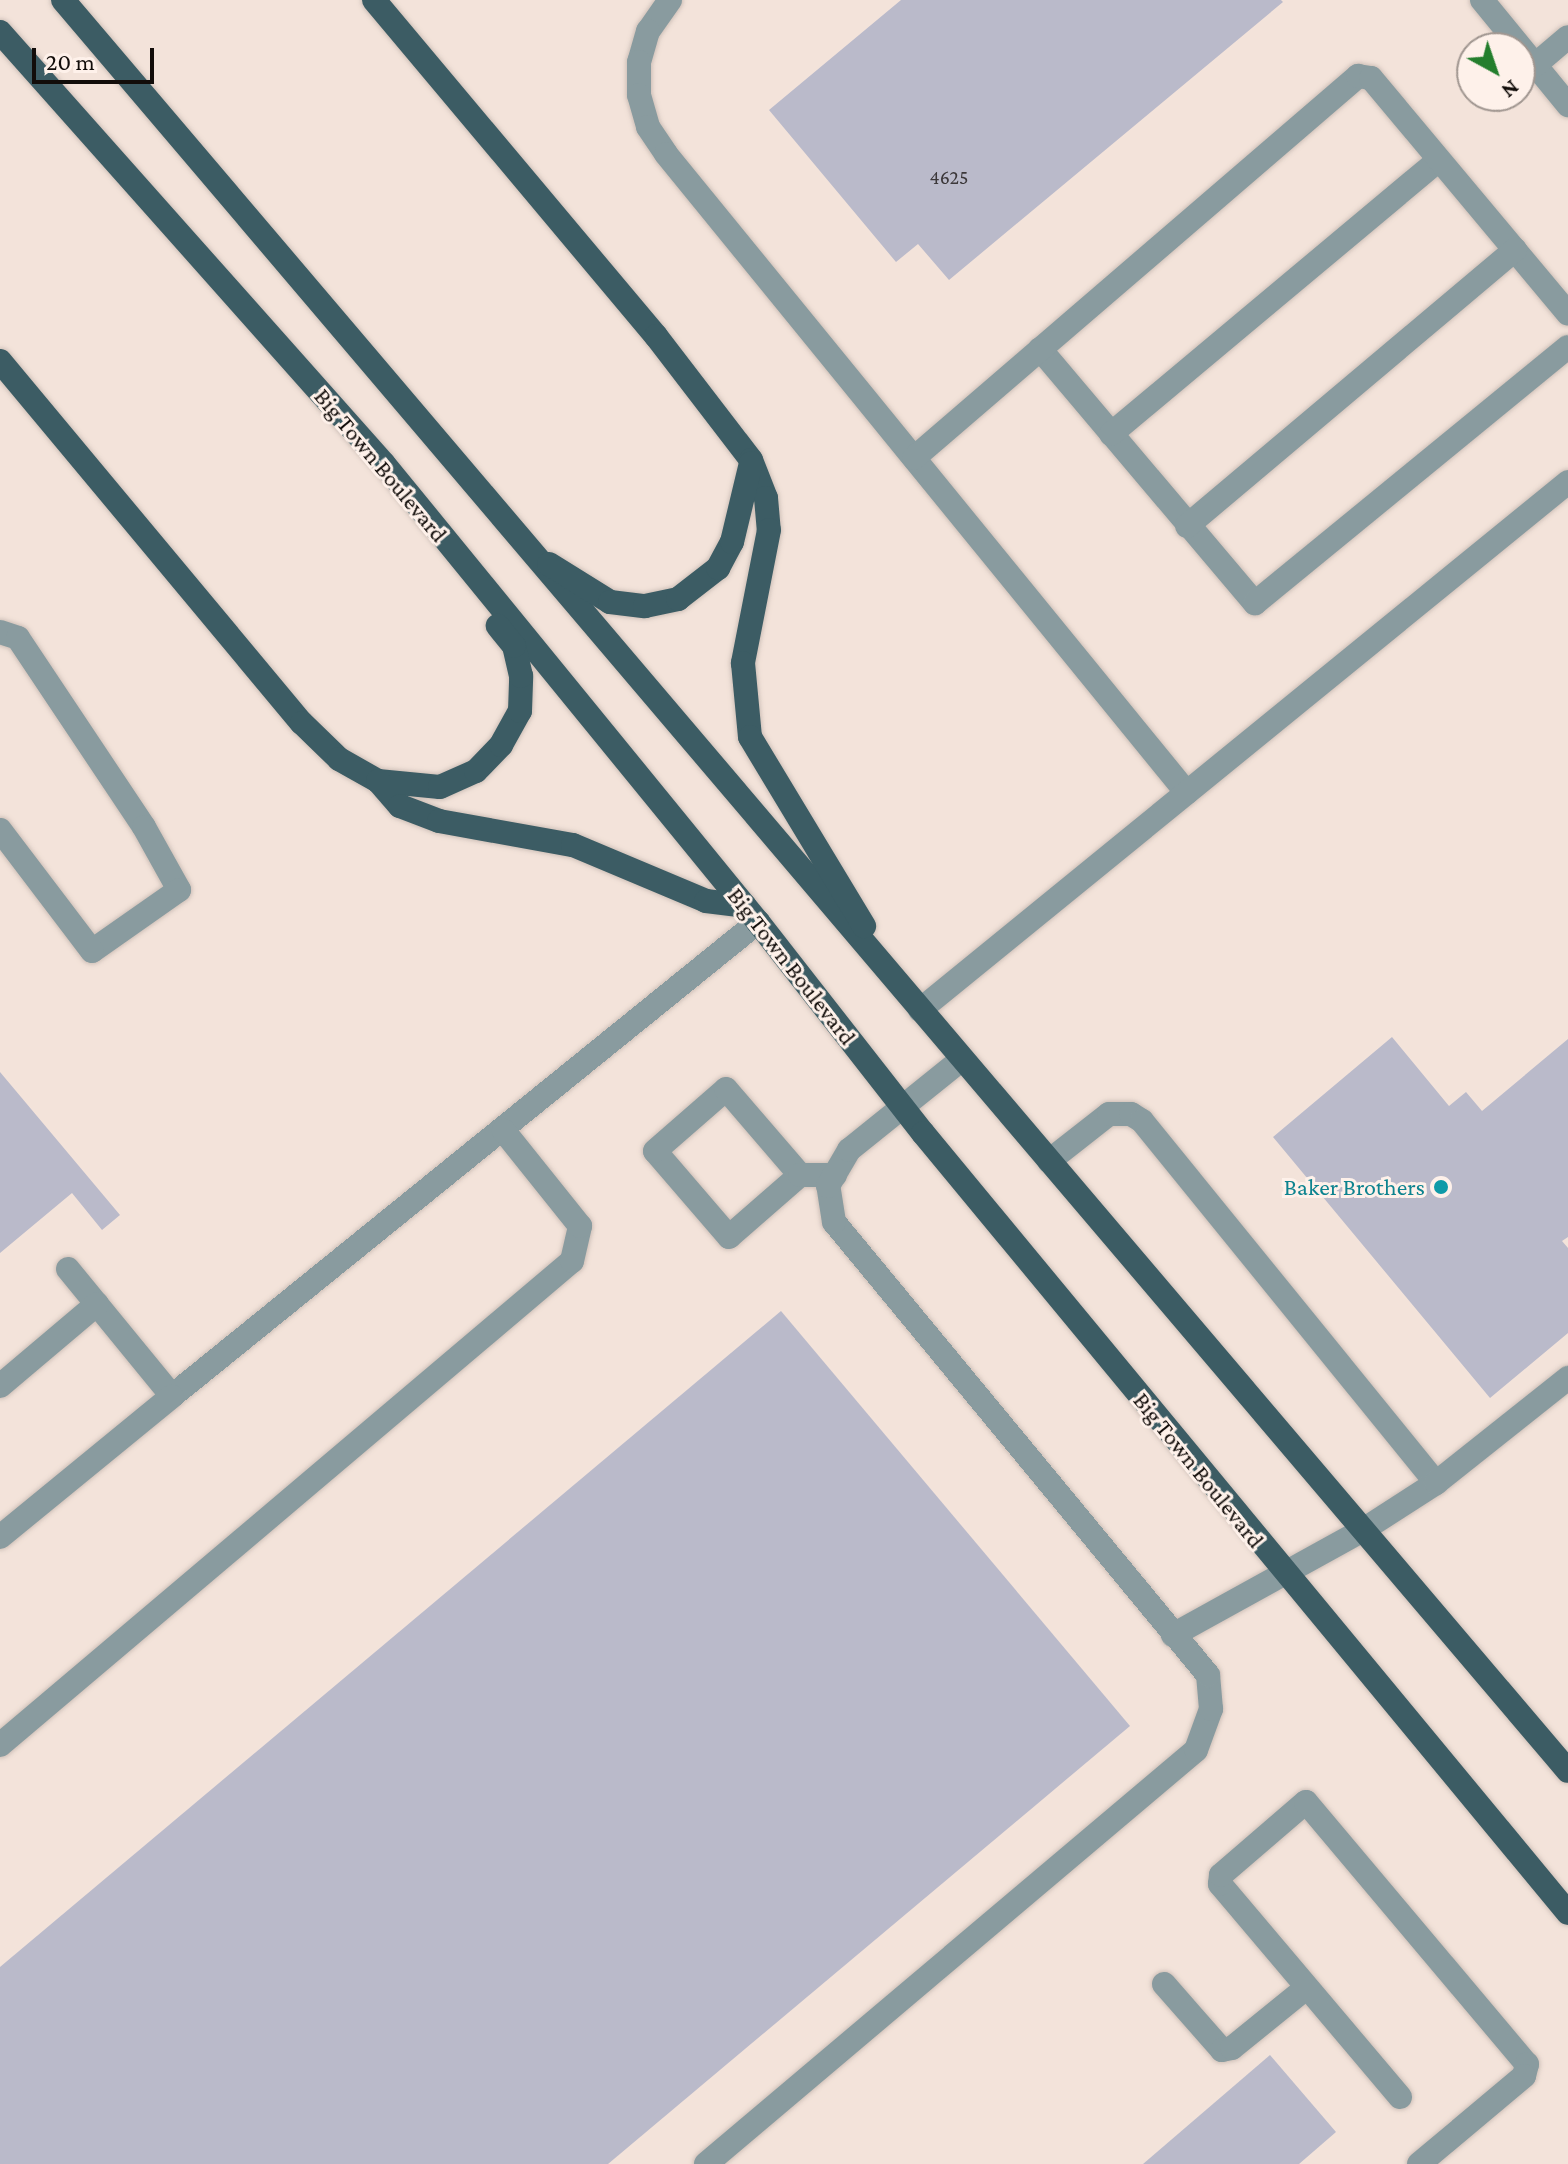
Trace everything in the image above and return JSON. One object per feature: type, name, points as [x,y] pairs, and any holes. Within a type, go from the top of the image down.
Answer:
[{"type":"main road","points":[[63,0],[900,987],[1566,1765]]},
{"type":"main road","points":[[374,0],[656,336],[751,460],[766,498],[769,530],[743,663],[750,737],[900,987]]},
{"type":"main road","name":"Big Town Boulevard","points":[[0,32],[384,464],[752,914],[902,1107],[1283,1572],[1568,1913]]},
{"type":"main road","points":[[0,361],[302,723],[339,759],[378,781],[400,806],[439,821],[573,845],[706,901],[752,914]]},
{"type":"main road","points":[[530,552],[610,602],[645,606],[678,599],[718,568],[732,542],[751,460]]},
{"type":"main road","points":[[378,781],[440,787],[476,771],[512,730],[520,711],[521,676],[514,646],[383,483],[384,464]]},
{"type":"lane","points":[[670,0],[648,31],[639,62],[639,95],[648,127],[1187,793]]},
{"type":"lane","points":[[1482,0],[1508,32]]},
{"type":"lane","points":[[1536,64],[1568,37]]},
{"type":"lane","points":[[1536,66],[1568,105]]},
{"type":"lane","points":[[914,458],[1358,76],[1371,78],[1568,314]]},
{"type":"lane","points":[[1111,434],[1439,160]]},
{"type":"lane","points":[[1187,526],[1515,250]]},
{"type":"lane","points":[[1040,349],[1249,600],[1263,601],[1568,347]]},
{"type":"lane","points":[[920,1010],[1568,482]]},
{"type":"lane","points":[[0,632],[18,638],[144,827],[179,890],[92,951],[0,830]]},
{"type":"lane","points":[[1,1539],[172,1396],[504,1131],[752,914]]},
{"type":"lane","points":[[706,2164],[1196,1750],[1211,1709],[1208,1675],[834,1222],[828,1186],[849,1150],[962,1059]]},
{"type":"lane","points":[[800,1175],[726,1089],[655,1151],[729,1237],[800,1175],[835,1175]]},
{"type":"lane","points":[[1049,1161],[1109,1114],[1131,1114],[1142,1121],[1436,1483]]},
{"type":"lane","points":[[0,1745],[572,1261],[580,1226],[504,1131]]},
{"type":"lane","points":[[68,1269],[172,1396]]},
{"type":"lane","points":[[0,1386],[97,1304]]},
{"type":"lane","points":[[1173,1635],[1363,1530],[1436,1483],[1568,1378]]},
{"type":"lane","points":[[1400,2097],[1220,1884],[1221,1875],[1306,1802],[1527,2064],[1524,2076],[1419,2164]]},
{"type":"lane","points":[[1164,1984],[1222,2050],[1232,2048],[1306,1988]]},
{"type":"building","points":[[901,0],[1283,2],[949,280],[918,244],[896,262],[769,110]]},
{"type":"building","name":"Baker Brothers","points":[[1392,1037],[1449,1106],[1466,1092],[1482,1111],[1568,1039],[1568,1237],[1562,1241],[1568,1248],[1568,1333],[1490,1398],[1273,1137]]},
{"type":"building","points":[[0,1072],[120,1215],[102,1230],[72,1193],[0,1253]]},
{"type":"building","points":[[781,1311],[1130,1726],[608,2164],[0,2164],[0,1967]]},
{"type":"building","points":[[1270,2055],[1336,2132],[1299,2164],[1143,2164]]},
{"type":"place","name":"Baker Brothers","points":[[1441,1187]]}]
